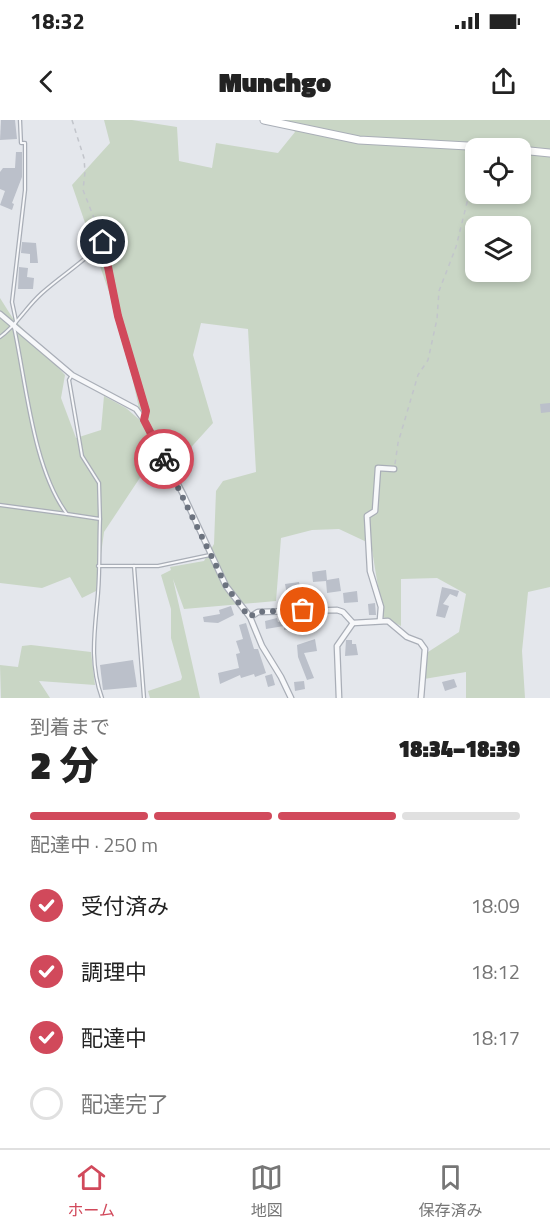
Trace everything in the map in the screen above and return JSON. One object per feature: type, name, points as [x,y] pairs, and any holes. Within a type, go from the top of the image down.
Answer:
[{"type":"street","points":[[264,120],[359,140],[465,146]]},
{"type":"street","points":[[531,151],[550,153]]},
{"type":"street","points":[[103,242],[118,316],[146,411],[144,420]]},
{"type":"street","points":[[0,314],[72,375],[136,409],[183,494],[226,586],[249,617],[262,646],[291,698]]},
{"type":"street","points":[[380,620],[381,607],[370,571],[367,516],[375,510],[378,468],[394,468]]},
{"type":"street","points":[[249,617],[258,612],[337,610],[343,612],[353,623]]},
{"type":"street","points":[[339,698],[337,646],[353,623],[380,620],[393,624],[407,637],[420,642],[425,650],[421,698]]},
{"type":"lane","points":[[20,120],[21,143],[25,142],[26,181],[12,302],[16,321],[14,327],[42,461],[54,497],[67,514]]},
{"type":"lane","points":[[0,337],[14,327],[41,294],[79,266],[103,242]]},
{"type":"lane","points":[[72,375],[69,380],[82,456],[99,483],[99,566],[92,647],[95,680],[102,698]]},
{"type":"lane","points":[[0,505],[100,519]]},
{"type":"lane","points":[[99,566],[158,566],[210,555]]},
{"type":"lane","points":[[134,566],[144,698]]},
{"type":"path","points":[[72,120],[84,158],[83,189],[103,242]]},
{"type":"path","points":[[394,468],[398,443],[418,375],[428,360],[437,319],[439,291],[456,247],[467,204]]},
{"type":"green space","points":[[104,120],[132,120],[177,127],[179,161],[212,168],[216,143],[278,153],[295,132],[286,120],[550,120],[550,587],[528,592],[522,651],[525,698],[466,698],[466,672],[424,679],[428,652],[459,632],[466,594],[437,578],[401,579],[401,626],[383,617],[371,544],[339,529],[312,530],[281,538],[276,601],[184,609],[173,579],[200,698],[150,698],[148,691],[181,680],[182,677],[171,638],[171,609],[161,575],[171,570],[170,567],[204,561],[214,544],[216,491],[223,481],[256,472],[248,329],[201,323],[193,355],[213,423],[176,464],[167,460],[151,461],[104,532],[96,591],[82,598],[70,577],[42,588],[0,583],[0,298],[12,317],[65,375],[61,398],[76,438],[101,430],[104,396],[126,408],[142,422],[121,327],[72,185],[110,143]]},
{"type":"green space","points":[[22,646],[91,652],[95,685],[39,681],[50,698],[1,698],[0,665],[18,667]]},
{"type":"building","points":[[1,120],[15,120],[17,139],[0,140]]},
{"type":"building","points":[[16,152],[22,152],[22,177],[12,203],[14,204],[12,210],[0,205],[5,191],[0,189],[0,172],[3,168],[15,168]]},
{"type":"building","points":[[22,242],[36,243],[38,263],[30,263],[30,254],[21,253]]},
{"type":"building","points":[[19,267],[28,268],[27,277],[34,278],[33,289],[18,289]]},
{"type":"building","points":[[550,403],[550,412],[541,413],[540,404]]},
{"type":"building","points":[[326,570],[327,580],[339,578],[341,591],[327,593],[326,581],[313,582],[312,572]]},
{"type":"building","points":[[299,582],[301,593],[287,595],[285,584]]},
{"type":"building","points":[[442,587],[459,591],[457,597],[450,594],[443,604],[449,606],[445,618],[436,616]]},
{"type":"building","points":[[357,591],[358,602],[344,603],[343,593]]},
{"type":"building","points":[[375,603],[376,615],[369,615],[368,604]]},
{"type":"building","points":[[231,606],[234,615],[218,623],[204,622],[203,617],[220,614],[219,610]]},
{"type":"building","points":[[277,618],[278,622],[294,620],[295,623],[291,624],[291,629],[284,630],[284,626],[266,629],[265,621]]},
{"type":"building","points":[[246,623],[254,649],[258,649],[266,673],[255,677],[254,674],[241,678],[240,675],[220,684],[218,673],[239,668],[236,654],[240,653],[236,641],[243,639],[239,625]]},
{"type":"building","points":[[315,639],[317,651],[304,653],[314,678],[307,680],[298,657],[297,645]]},
{"type":"building","points":[[346,640],[352,640],[352,644],[356,644],[358,655],[345,656]]},
{"type":"building","points":[[133,660],[137,687],[103,690],[100,665]]},
{"type":"building","points":[[272,674],[275,685],[268,687],[265,676]]},
{"type":"building","points":[[454,679],[457,687],[445,691],[442,682]]},
{"type":"building","points":[[304,681],[305,689],[295,691],[294,682]]},
{"type":"way so far","points":[[164,459],[226,586],[249,617],[258,612],[303,610]]},
{"type":"route","points":[[103,242],[118,316],[146,411],[144,420],[164,459]]}]
